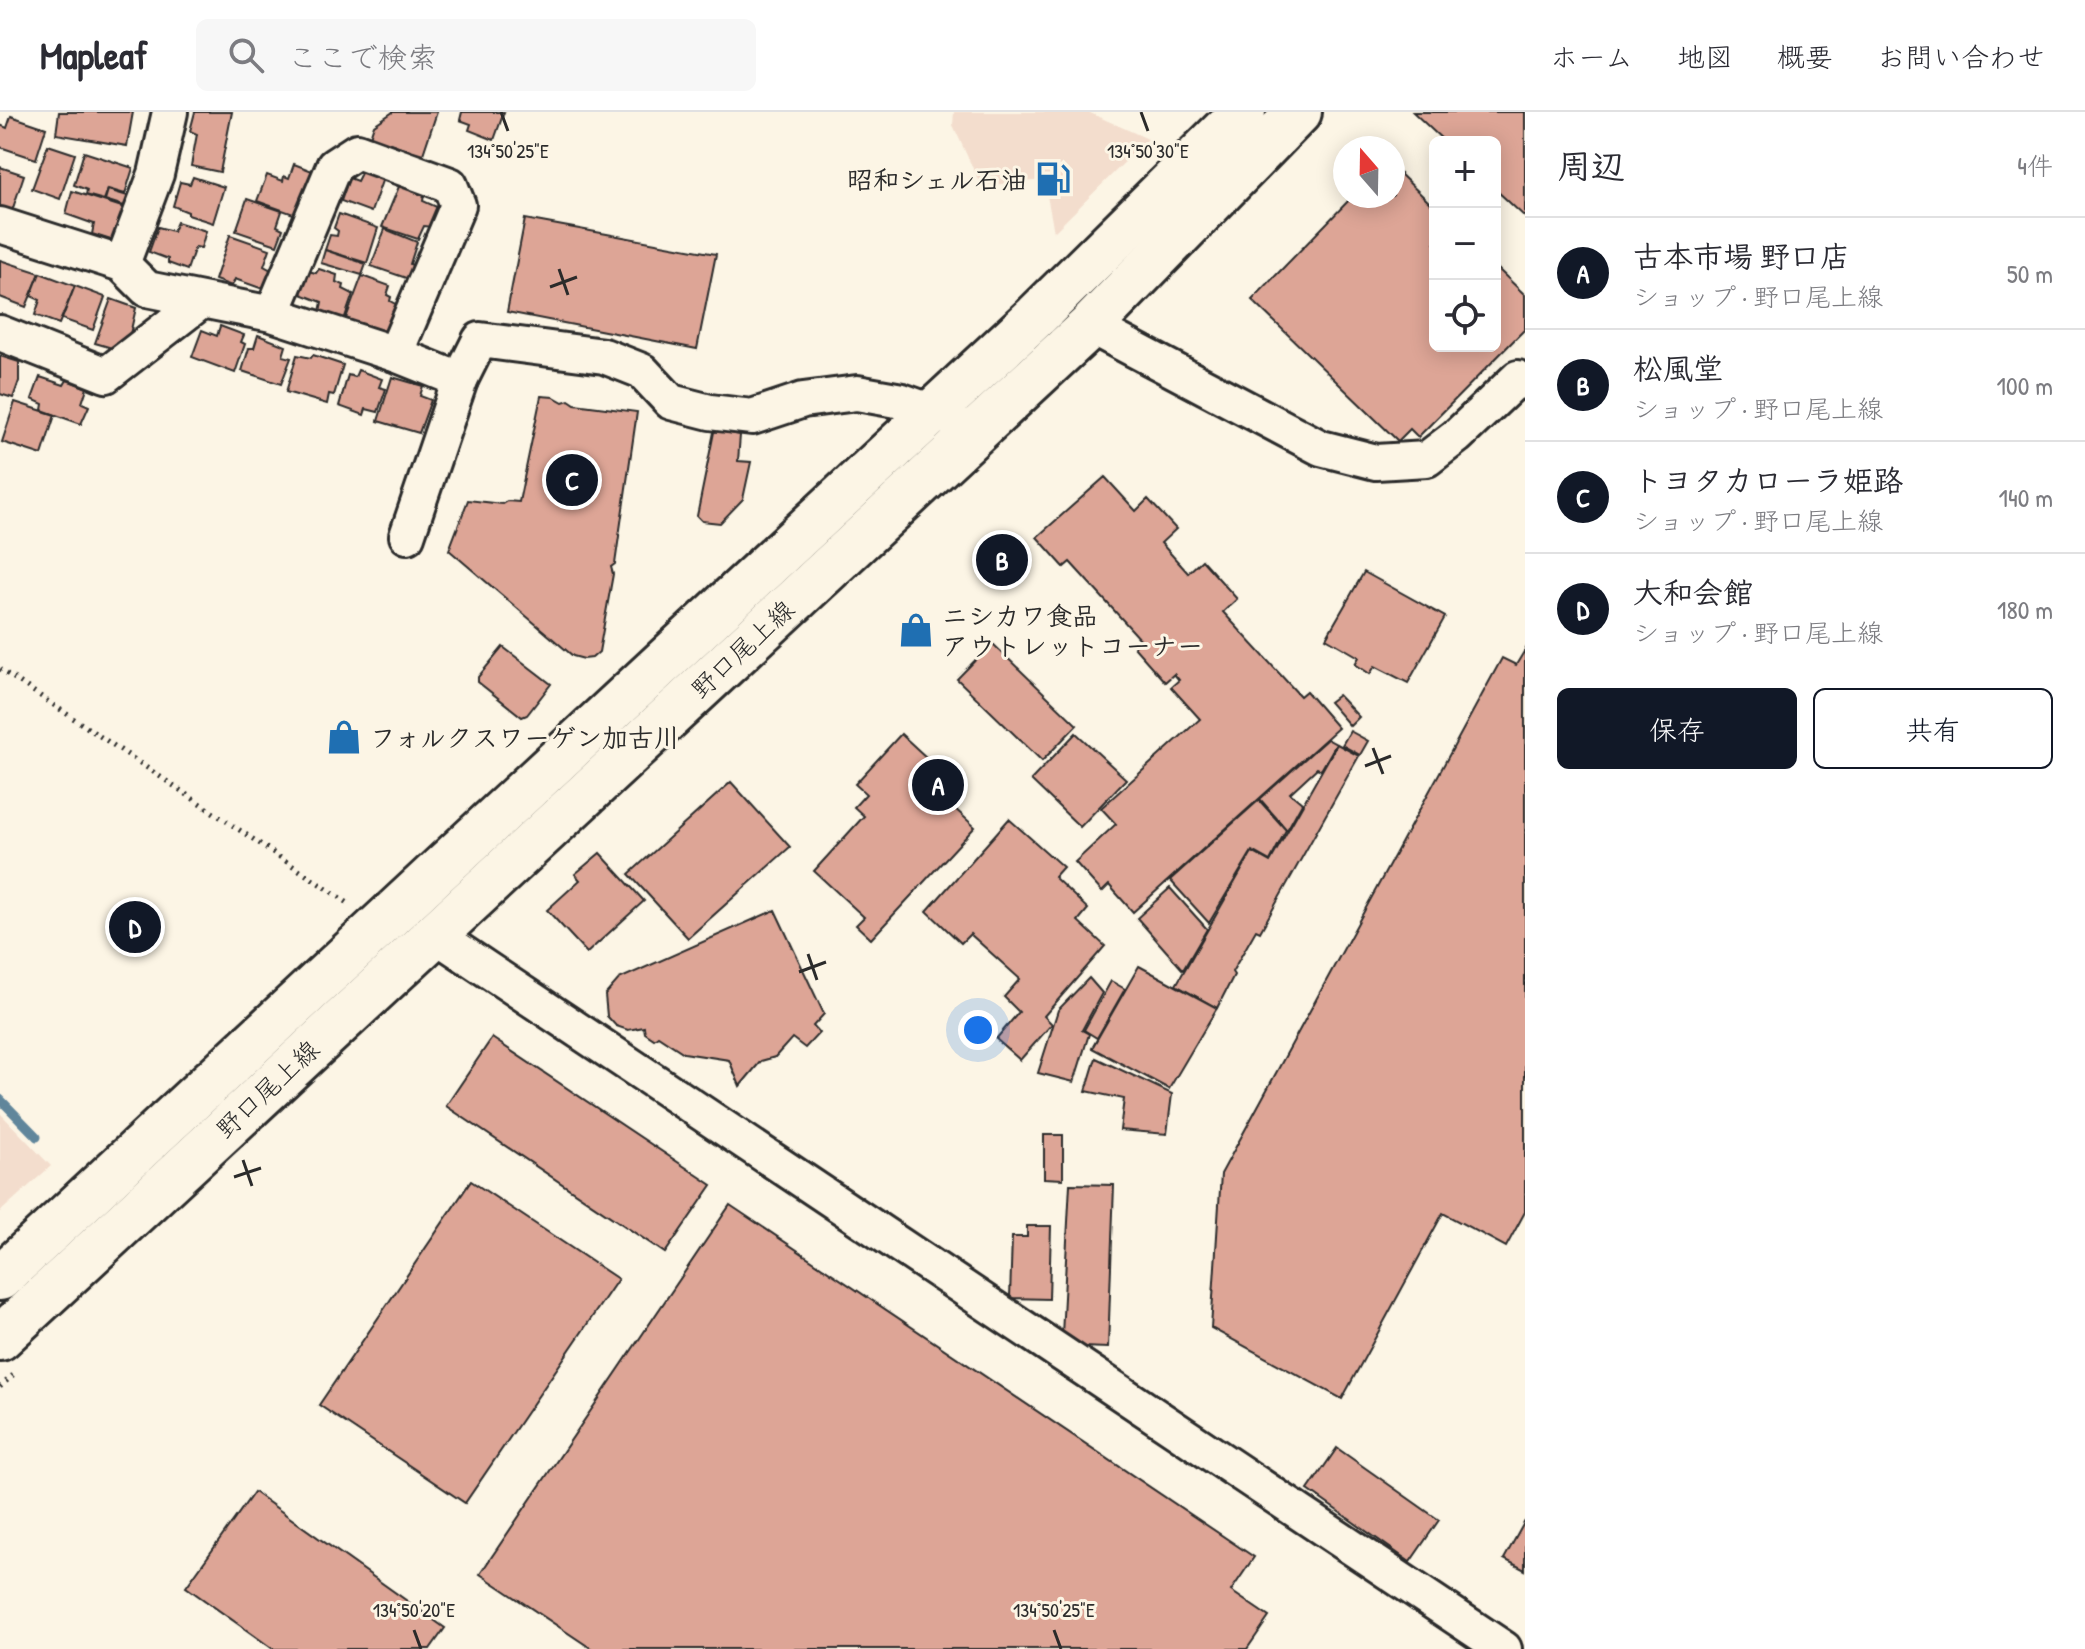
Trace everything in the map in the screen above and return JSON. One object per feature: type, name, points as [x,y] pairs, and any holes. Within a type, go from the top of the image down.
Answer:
[{"type":"main road","name":"野口尾上線","points":[[0,1278],[933,412],[1144,212],[1243,112]]},
{"type":"main road","name":"野口尾上線","points":[[0,1338],[1090,326],[1299,112]]},
{"type":"street","points":[[122,264],[156,174],[170,112]]},
{"type":"street","points":[[272,314],[334,166],[357,151],[450,185],[458,205],[395,354]]},
{"type":"street","points":[[0,225],[122,264],[147,289],[272,314],[395,354],[460,380]]},
{"type":"street","points":[[0,333],[106,375],[200,302]]},
{"type":"street","points":[[1090,326],[1321,448],[1376,462],[1427,459],[1457,436],[1518,378],[1525,382]]},
{"type":"street","points":[[407,536],[460,380],[480,340],[604,356],[642,371],[671,402],[710,412],[752,417],[803,400],[857,393],[902,401],[980,429]]},
{"type":"street","points":[[434,934],[1504,1649]]},
{"type":"shaded area","points":[[954,112],[1088,112],[1148,139],[1054,232],[1044,180],[981,186],[953,125]]},
{"type":"shaded area","points":[[0,1113],[51,1166],[0,1212]]},
{"type":"building","points":[[59,112],[133,112],[127,146],[56,134]]},
{"type":"building","points":[[195,112],[232,112],[220,172],[191,166],[197,134],[190,131]]},
{"type":"building","points":[[393,112],[437,112],[423,154],[370,137],[374,125]]},
{"type":"building","points":[[462,112],[504,112],[494,140],[469,130],[471,124],[460,120]]},
{"type":"building","points":[[1413,112],[1525,112],[1525,217],[1501,195],[1501,136],[1439,136]]},
{"type":"building","points":[[11,116],[46,128],[36,159],[0,147],[0,125],[7,128]]},
{"type":"building","points":[[48,145],[75,154],[60,199],[32,189]]},
{"type":"building","points":[[84,152],[133,168],[125,194],[108,189],[104,200],[86,195],[87,190],[74,185]]},
{"type":"building","points":[[294,164],[315,172],[306,199],[301,198],[296,215],[257,201],[267,175],[283,181],[284,176],[289,178]]},
{"type":"building","points":[[0,167],[24,175],[11,214],[0,210]]},
{"type":"building","points":[[362,171],[383,178],[371,212],[341,201],[349,178],[357,181]]},
{"type":"building","points":[[193,177],[224,187],[213,223],[188,215],[188,212],[173,206],[180,182],[190,184]]},
{"type":"building","points":[[1405,179],[1429,202],[1429,352],[1501,352],[1501,272],[1525,295],[1525,329],[1418,437],[1410,429],[1398,441],[1252,300],[1341,208],[1405,208]]},
{"type":"building","points":[[400,184],[424,194],[423,201],[439,208],[431,227],[424,226],[418,239],[382,227]]},
{"type":"building","points":[[108,190],[131,197],[127,207],[105,200]]},
{"type":"building","points":[[72,191],[125,208],[114,241],[92,234],[94,224],[66,214]]},
{"type":"building","points":[[247,199],[282,211],[277,226],[283,229],[277,245],[236,231]]},
{"type":"building","points":[[339,214],[378,228],[367,263],[325,250],[330,235],[337,236],[338,231],[334,228]]},
{"type":"building","points":[[525,219],[716,254],[697,349],[507,312]]},
{"type":"building","points":[[177,222],[206,231],[201,248],[195,247],[187,270],[149,252],[158,227],[173,231]]},
{"type":"building","points":[[385,229],[417,242],[409,279],[371,266]]},
{"type":"building","points":[[230,235],[270,249],[264,266],[271,270],[263,289],[235,279],[232,286],[215,280]]},
{"type":"building","points":[[325,250],[366,264],[362,275],[321,263]]},
{"type":"building","points":[[0,260],[40,273],[26,307],[0,297]]},
{"type":"building","points":[[319,269],[337,275],[336,282],[353,294],[344,320],[320,312],[322,302],[301,294],[308,271],[316,273]]},
{"type":"building","points":[[40,273],[75,286],[59,324],[35,315],[40,300],[31,296]]},
{"type":"building","points":[[362,276],[390,286],[387,295],[399,306],[389,335],[345,321]]},
{"type":"building","points":[[75,286],[105,297],[93,330],[62,319]]},
{"type":"building","points":[[111,299],[136,308],[128,343],[119,350],[95,343]]},
{"type":"building","points":[[220,326],[244,335],[241,342],[245,344],[235,373],[192,357],[202,330],[217,336]]},
{"type":"building","points":[[258,335],[286,346],[283,356],[291,358],[281,384],[242,371],[249,348],[254,348]]},
{"type":"building","points":[[297,355],[311,358],[313,355],[343,365],[334,395],[329,394],[327,404],[286,392]]},
{"type":"building","points":[[0,356],[19,362],[19,381],[13,398],[0,394]]},
{"type":"building","points":[[358,370],[382,379],[379,387],[386,389],[378,412],[366,409],[364,415],[339,406],[348,375],[355,377]]},
{"type":"building","points":[[40,377],[64,385],[67,380],[87,388],[82,403],[89,406],[81,424],[42,410],[43,404],[32,399]]},
{"type":"building","points":[[392,377],[423,386],[420,396],[431,400],[419,433],[378,421]]},
{"type":"building","points":[[541,396],[637,412],[599,652],[592,658],[573,656],[449,550],[468,500],[502,504],[519,502]]},
{"type":"building","points":[[15,402],[55,415],[42,455],[2,442]]},
{"type":"building","points":[[714,432],[740,435],[738,461],[751,462],[743,499],[720,523],[702,521],[697,516]]},
{"type":"building","points":[[1105,477],[1136,511],[1148,499],[1176,529],[1161,543],[1188,573],[1202,560],[1237,599],[1223,612],[1300,696],[1306,691],[1338,728],[1133,912],[1109,885],[1102,892],[1075,862],[1116,824],[1101,808],[1200,719],[1171,687],[1179,680],[1174,674],[1165,682],[1134,647],[1141,640],[1070,562],[1064,567],[1037,537]]},
{"type":"building","points":[[1364,572],[1445,617],[1408,683],[1375,666],[1370,674],[1355,664],[1359,657],[1326,638]]},
{"type":"building","points":[[992,643],[1077,725],[1042,761],[957,679]]},
{"type":"building","points":[[503,647],[551,684],[527,715],[522,717],[478,682],[478,677]]},
{"type":"building","points":[[1525,650],[1525,1212],[1506,1247],[1443,1213],[1342,1399],[1211,1328],[1221,1174],[1502,658],[1516,665]]},
{"type":"building","points":[[1338,695],[1359,717],[1350,726],[1329,702]]},
{"type":"building","points":[[1350,731],[1368,741],[1360,755],[1342,745]]},
{"type":"building","points":[[1076,733],[1126,779],[1080,827],[1031,780]]},
{"type":"building","points":[[901,734],[954,783],[941,796],[975,827],[871,939],[856,925],[864,917],[814,871],[864,816],[854,807],[866,794],[855,784]]},
{"type":"building","points":[[1327,739],[1336,744],[1321,770],[1317,768],[1290,793],[1302,803],[1287,830],[1260,799]]},
{"type":"building","points":[[1337,744],[1359,756],[1260,932],[1256,930],[1232,972],[1234,975],[1217,1008],[1176,985],[1252,852],[1270,862]]},
{"type":"building","points":[[731,782],[790,847],[688,938],[629,874]]},
{"type":"building","points":[[1259,800],[1286,830],[1270,861],[1252,851],[1209,923],[1170,880]]},
{"type":"building","points":[[1009,819],[1063,867],[1054,877],[1088,909],[1078,921],[1105,946],[1044,1016],[1052,1024],[1020,1060],[996,1039],[1019,1012],[1004,997],[1020,979],[970,934],[961,943],[927,911]]},
{"type":"building","points":[[600,853],[644,901],[587,953],[547,910],[580,880],[575,874]]},
{"type":"building","points":[[1170,888],[1207,929],[1183,970],[1137,918]]},
{"type":"building","points":[[775,910],[824,1014],[813,1026],[819,1033],[805,1048],[792,1038],[775,1057],[761,1061],[740,1086],[729,1060],[684,1053],[658,1036],[654,1039],[645,1033],[644,1027],[628,1030],[616,1026],[607,1016],[605,995],[619,979]]},
{"type":"building","points":[[1139,966],[1217,1008],[1169,1089],[1092,1048]]},
{"type":"building","points":[[1089,978],[1102,993],[1082,1030],[1089,1034],[1074,1082],[1038,1073],[1058,1010]]},
{"type":"building","points":[[1111,981],[1125,989],[1097,1038],[1084,1030]]},
{"type":"building","points":[[492,1038],[712,1185],[665,1253],[446,1106]]},
{"type":"building","points":[[1096,1058],[1172,1094],[1167,1134],[1120,1130],[1124,1099],[1086,1091]]},
{"type":"building","points":[[1044,1135],[1063,1135],[1063,1179],[1044,1178]]},
{"type":"building","points":[[471,1181],[618,1279],[465,1503],[319,1405]]},
{"type":"building","points":[[1070,1184],[1114,1185],[1108,1348],[1081,1347],[1062,1335]]},
{"type":"building","points":[[730,1205],[1254,1557],[1231,1591],[1269,1617],[1247,1649],[592,1649],[480,1574]]},
{"type":"building","points":[[1027,1226],[1051,1226],[1049,1299],[1010,1298],[1012,1237],[1027,1237]]},
{"type":"building","points":[[1337,1448],[1439,1520],[1410,1562],[1308,1490]]},
{"type":"building","points":[[254,1492],[445,1628],[430,1649],[273,1649],[186,1587]]},
{"type":"building","points":[[1525,1521],[1525,1570],[1504,1559]]},
{"type":"waterway","points":[[0,1099],[37,1137]]},
{"type":"place","name":"昭和シェル石油","points":[[1053,179]]},
{"type":"place","name":"トヨタカローラ姫路","points":[[572,480]]},
{"type":"place","name":"松風堂","points":[[1002,560]]},
{"type":"place","name":"ニシカワ食品 アウトレットコーナー","points":[[916,630]]},
{"type":"place","name":"フォルクスワーゲン加古川","points":[[344,737]]},
{"type":"place","name":"古本市場 野口店","points":[[938,785]]},
{"type":"place","name":"大和会館","points":[[135,927]]}]
